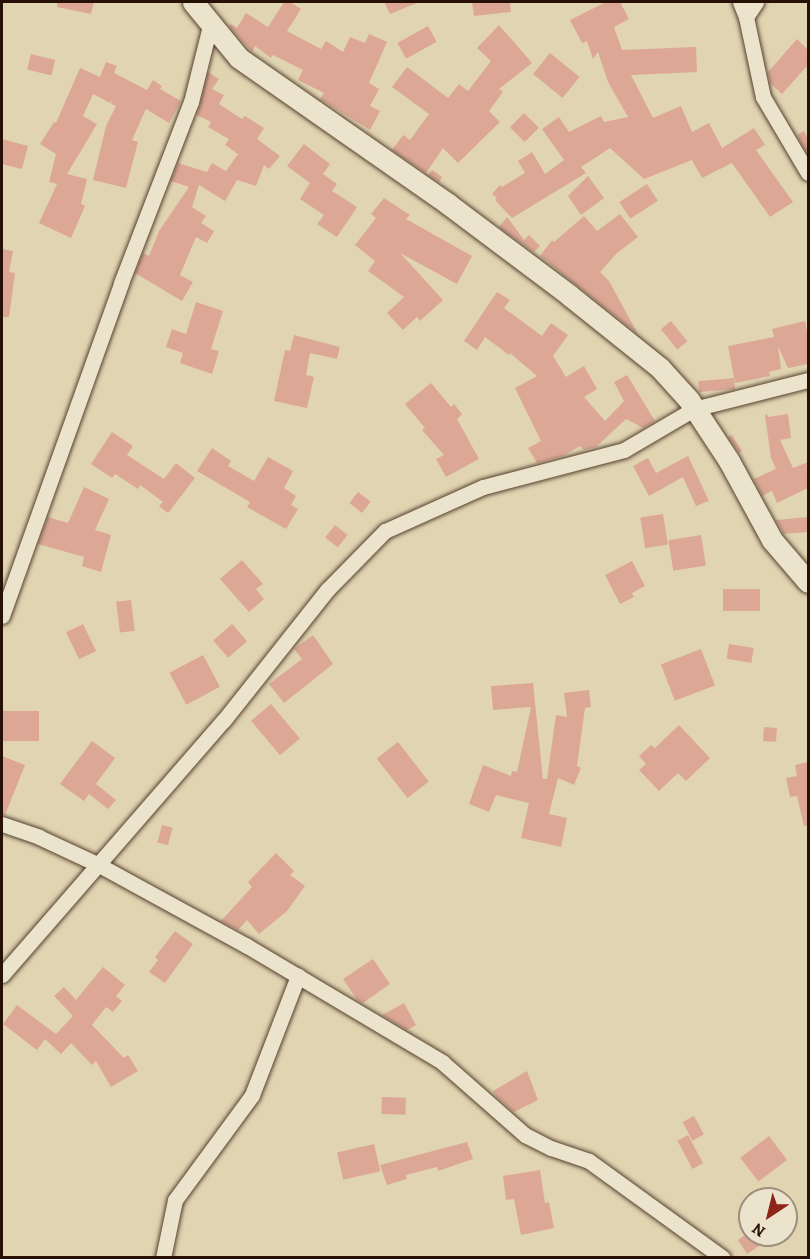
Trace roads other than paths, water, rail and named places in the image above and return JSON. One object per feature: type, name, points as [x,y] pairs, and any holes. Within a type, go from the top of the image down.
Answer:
[{"type":"street","points":[[193,2],[210,26],[239,58],[448,204],[569,294],[660,368],[694,409],[729,460],[772,540],[808,582]]},
{"type":"street","points":[[740,2],[746,17],[763,98],[808,173]]},
{"type":"street","points":[[746,17],[756,2]]},
{"type":"street","points":[[2,616],[121,283],[191,102],[210,26]]},
{"type":"street","points":[[2,975],[224,720],[327,590],[385,531],[483,487],[624,450],[694,409],[808,380]]},
{"type":"street","points":[[2,824],[39,837],[99,865],[298,976],[442,1062],[525,1134],[551,1148],[589,1161],[723,1257]]},
{"type":"street","points":[[163,1257],[175,1200],[252,1095],[298,976]]}]
